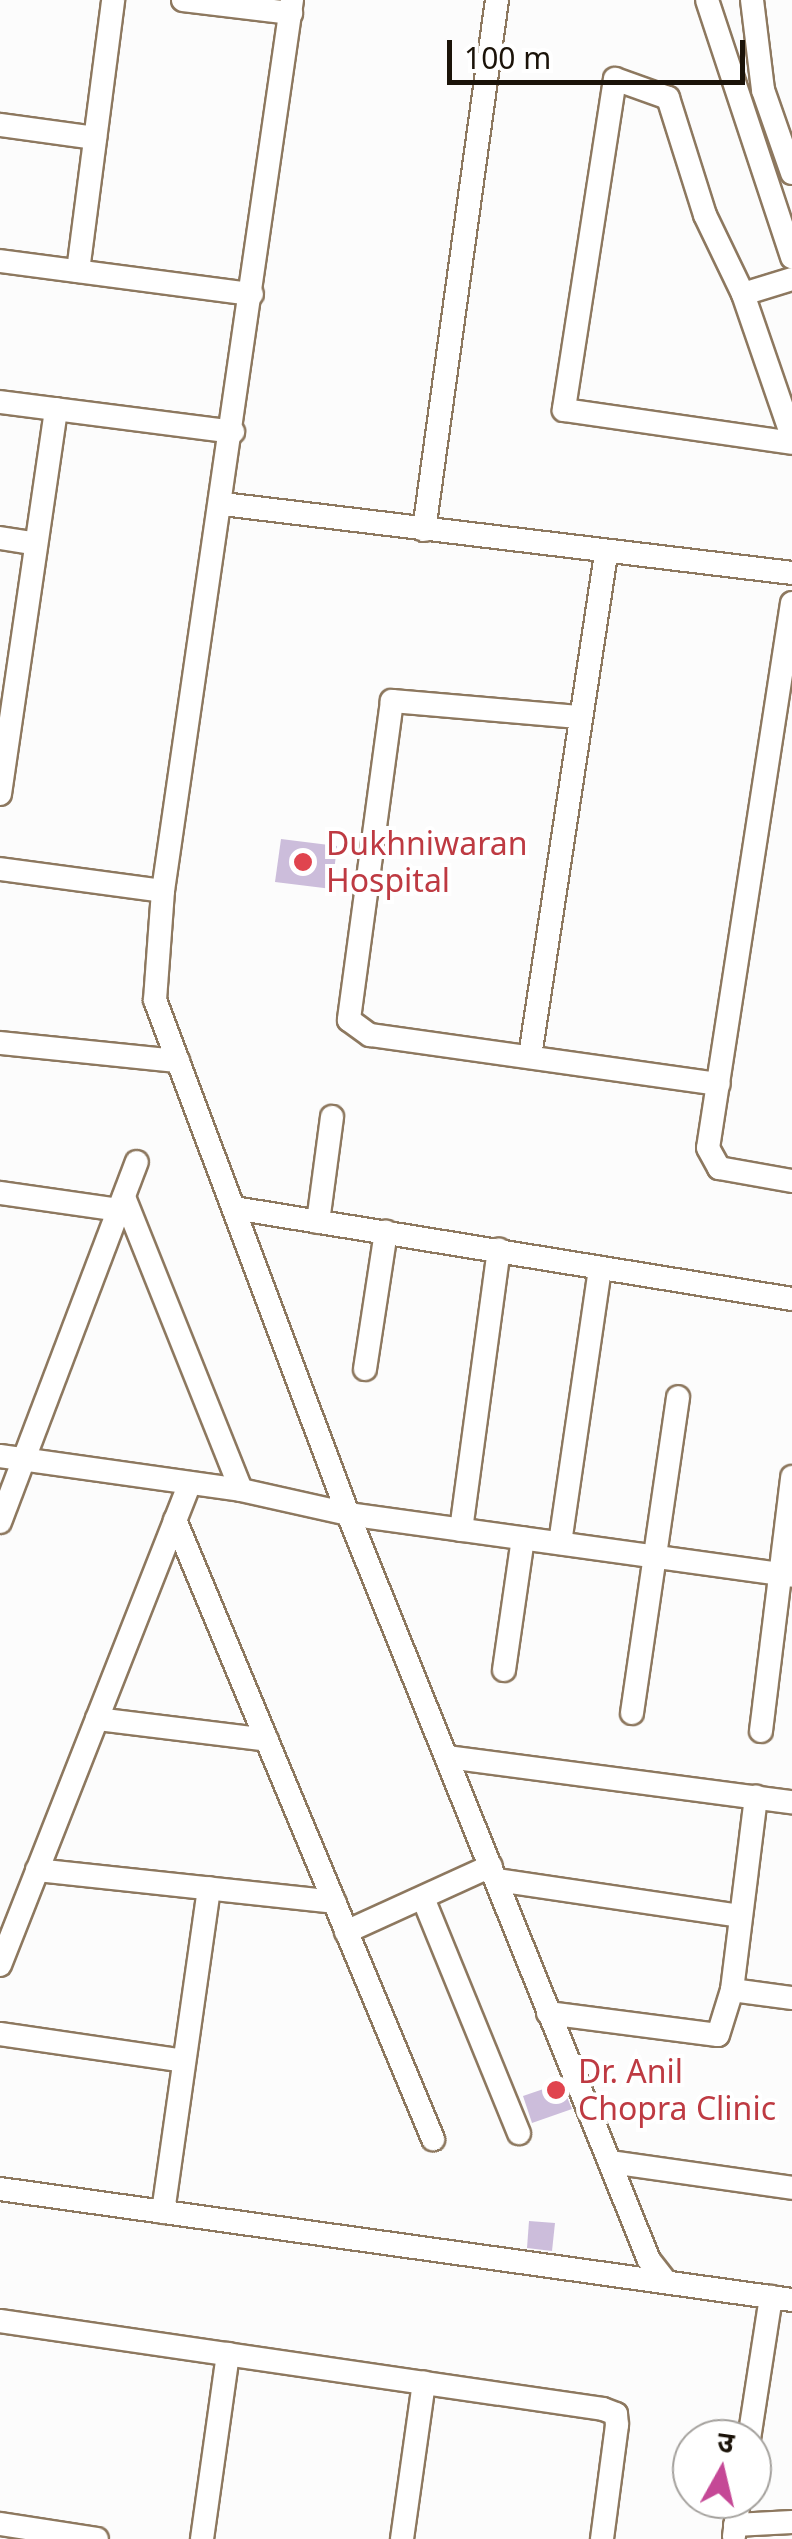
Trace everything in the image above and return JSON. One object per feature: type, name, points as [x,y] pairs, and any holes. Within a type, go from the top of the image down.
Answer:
[{"type":"street","points":[[78,272],[113,0]]},
{"type":"street","points":[[183,0],[292,6],[223,504],[163,890],[154,1000],[348,1514],[648,2260],[663,2278]]},
{"type":"street","points":[[424,530],[497,0]]},
{"type":"street","points":[[707,0],[792,257]]},
{"type":"street","points":[[734,0],[792,173]]},
{"type":"street","points":[[752,0],[763,90]]},
{"type":"street","points":[[615,80],[668,98],[705,214],[743,294],[792,440],[564,410],[615,80]]},
{"type":"street","points":[[0,125],[95,138]]},
{"type":"street","points":[[0,261],[252,294]]},
{"type":"street","points":[[743,294],[792,279]]},
{"type":"street","points":[[0,402],[233,432]]},
{"type":"street","points":[[0,794],[7,702],[56,409]]},
{"type":"street","points":[[223,504],[606,554],[792,573]]},
{"type":"street","points":[[0,538],[36,544]]},
{"type":"street","points":[[530,1056],[606,554]]},
{"type":"street","points":[[792,603],[710,1160],[730,1172],[792,1181]]},
{"type":"street","points":[[580,717],[397,698],[387,728],[349,1020],[370,1036],[719,1084]]},
{"type":"street","points":[[0,869],[163,890]]},
{"type":"street","points":[[0,1043],[178,1061]]},
{"type":"street","points":[[318,1222],[332,1118]]},
{"type":"street","points":[[0,1522],[137,1162]]},
{"type":"street","points":[[0,1193],[122,1204]]},
{"type":"street","points":[[122,1204],[241,1490]]},
{"type":"street","points":[[234,1208],[792,1299]]},
{"type":"street","points":[[365,1369],[386,1232]]},
{"type":"street","points":[[461,1530],[499,1250]]},
{"type":"street","points":[[560,1543],[600,1268]]},
{"type":"street","points":[[632,1713],[678,1397]]},
{"type":"street","points":[[0,1456],[241,1490],[348,1514],[785,1575]]},
{"type":"street","points":[[761,1730],[785,1575],[792,1477]]},
{"type":"street","points":[[0,1965],[190,1483]]},
{"type":"street","points":[[175,1520],[433,2139]]},
{"type":"street","points":[[504,1670],[523,1538]]},
{"type":"street","points":[[97,1719],[267,1740]]},
{"type":"street","points":[[448,1757],[792,1802]]},
{"type":"street","points":[[548,2014],[710,2036],[724,2028],[756,1796]]},
{"type":"street","points":[[37,1870],[334,1902]]},
{"type":"street","points":[[346,1932],[423,1898],[494,1873],[740,1916]]},
{"type":"street","points":[[163,2212],[208,1888]]},
{"type":"street","points":[[423,1898],[520,2133]]},
{"type":"street","points":[[732,1990],[792,1998]]},
{"type":"street","points":[[0,2034],[184,2061]]},
{"type":"street","points":[[610,2162],[792,2188]]},
{"type":"street","points":[[0,2189],[663,2278],[777,2306],[792,2324]]},
{"type":"street","points":[[753,2419],[777,2306]]},
{"type":"street","points":[[0,2321],[616,2414],[602,2539]]},
{"type":"street","points":[[202,2539],[228,2354]]},
{"type":"street","points":[[402,2539],[424,2383]]},
{"type":"street","points":[[748,2532],[792,2522]]},
{"type":"street","points":[[0,2524],[97,2539]]},
{"type":"building","points":[[281,839],[337,846],[332,889],[275,882]]},
{"type":"building","points":[[561,2083],[572,2109],[532,2123],[523,2096]]},
{"type":"building","points":[[529,2221],[555,2223],[552,2251],[527,2248]]},
{"type":"place","name":"Dukhniwaran Hospital","points":[[303,862]]},
{"type":"place","name":"Dr. Anil Chopra Clinic","points":[[556,2090]]}]
